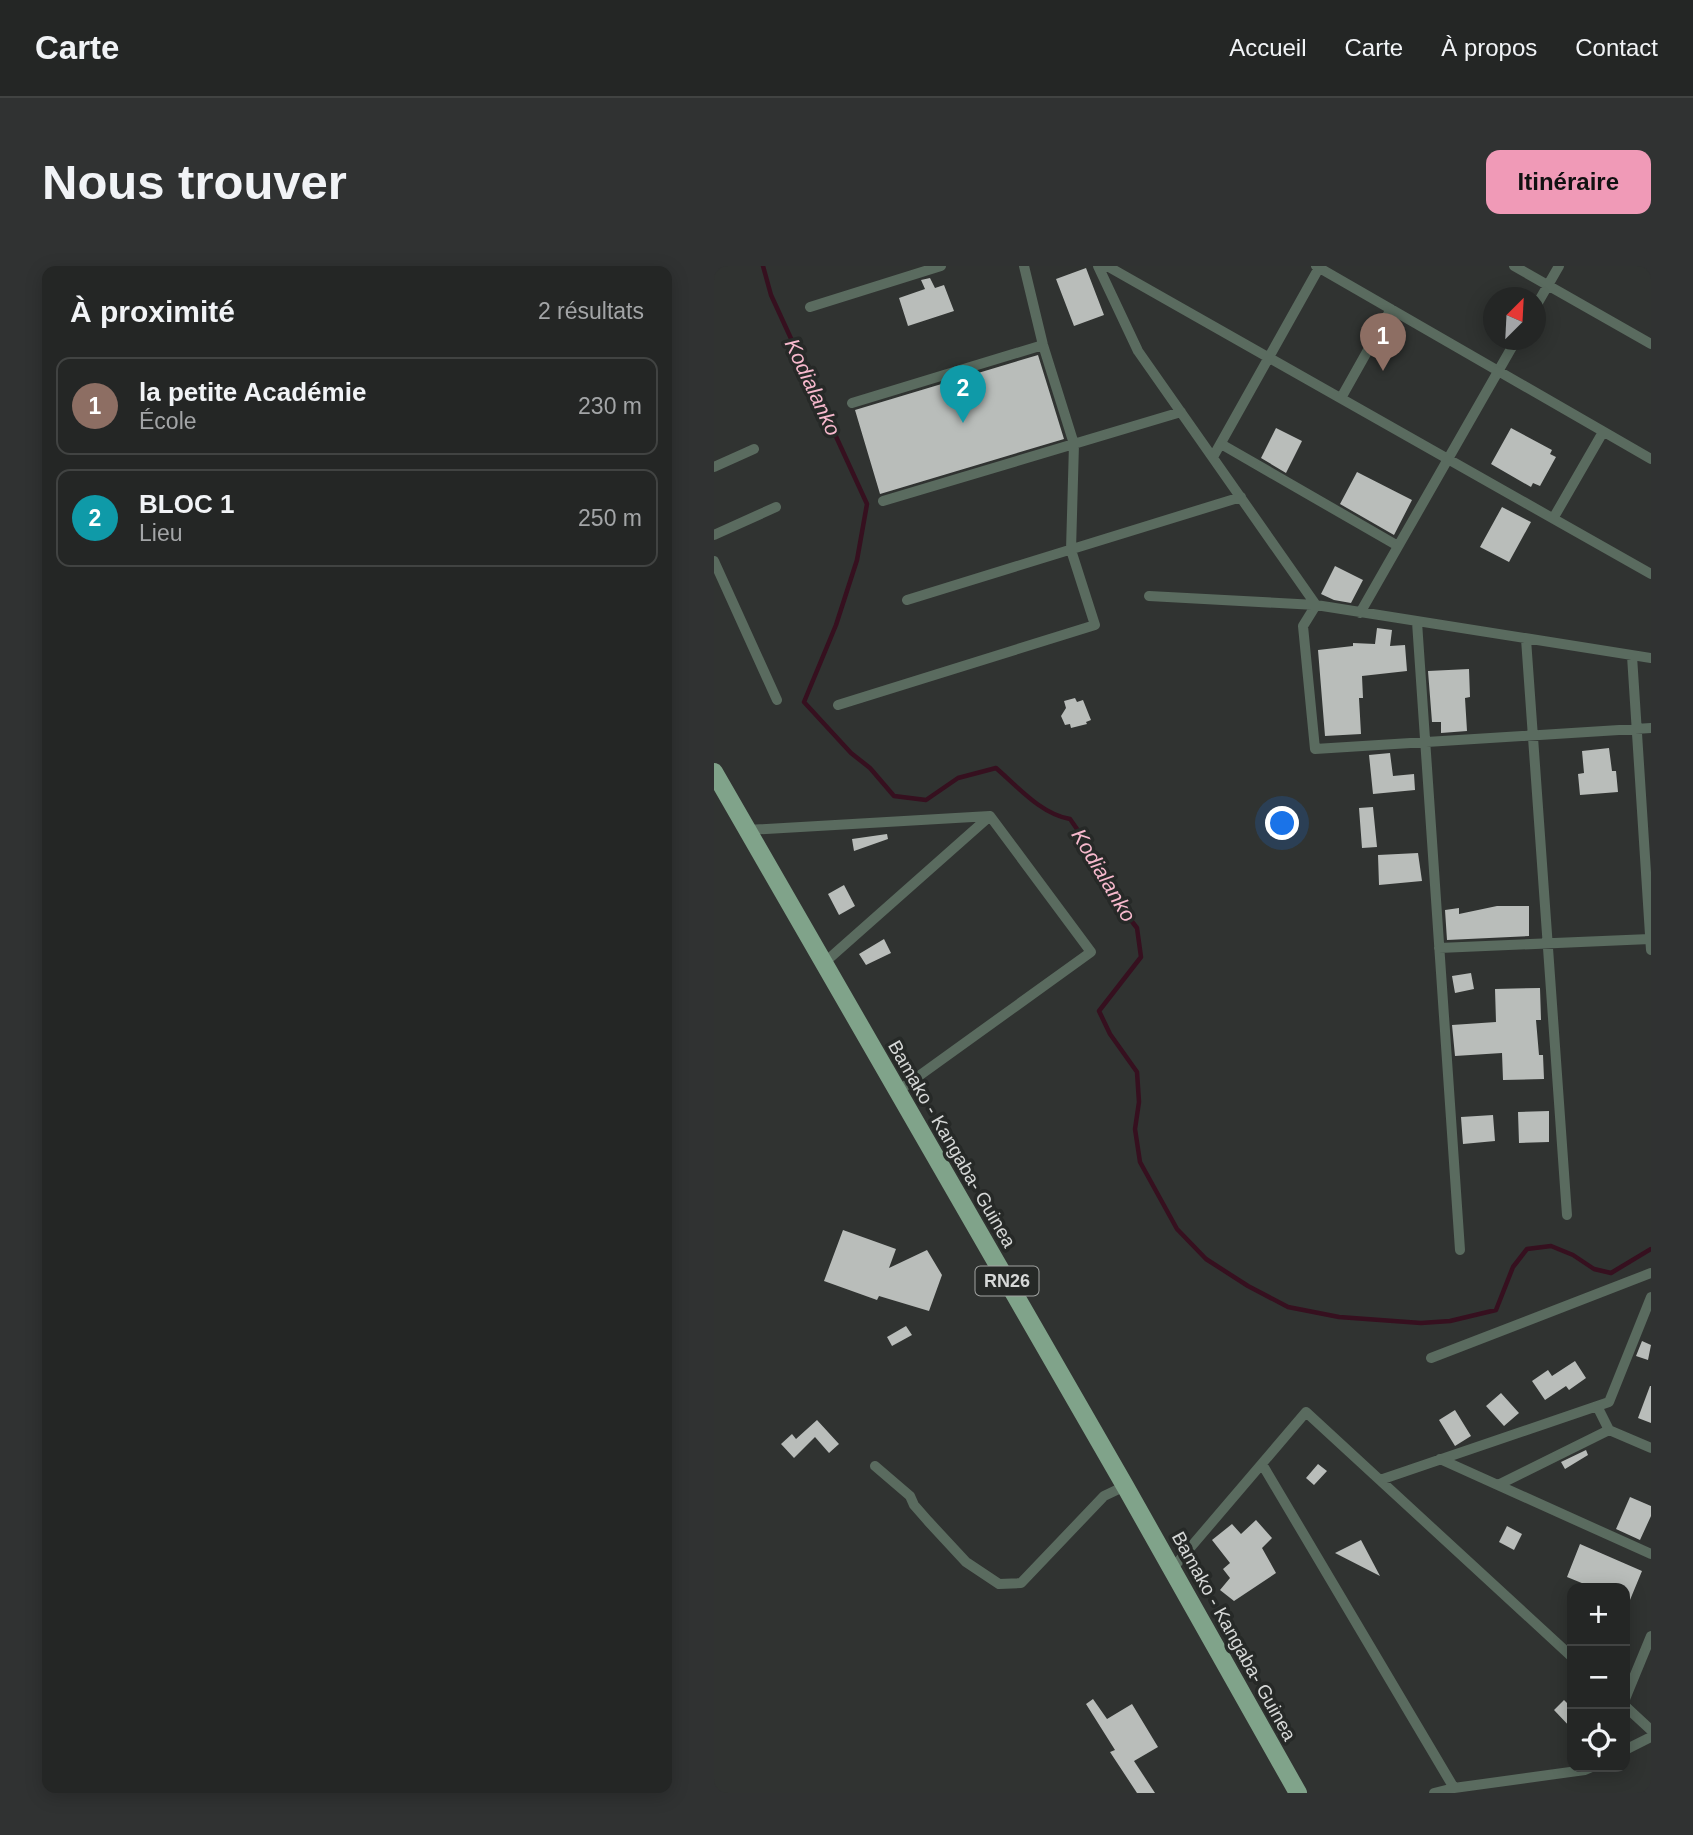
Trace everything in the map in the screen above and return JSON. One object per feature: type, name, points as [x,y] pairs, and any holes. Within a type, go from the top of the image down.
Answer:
[{"type":"main road","name":"Bamako - Kangaba- Guinea","points":[[714,772],[1125,1486],[1298,1793]]},
{"type":"street","points":[[810,307],[941,266]]},
{"type":"street","points":[[838,705],[1095,625],[1071,550],[1074,444],[1043,345],[1024,266]]},
{"type":"street","points":[[1098,266],[1138,351],[1316,606]]},
{"type":"street","points":[[1107,266],[1555,517],[1651,574]]},
{"type":"street","points":[[1514,266],[1651,344]]},
{"type":"street","points":[[1546,288],[1559,266]]},
{"type":"street","points":[[1213,457],[1318,267],[1651,459]]},
{"type":"street","points":[[1341,398],[1391,309]]},
{"type":"street","points":[[852,402],[1043,345]]},
{"type":"street","points":[[1360,612],[1511,350]]},
{"type":"street","points":[[883,502],[1181,412]]},
{"type":"street","points":[[1555,517],[1603,432]]},
{"type":"street","points":[[1221,443],[1398,546]]},
{"type":"street","points":[[714,467],[754,449]]},
{"type":"street","points":[[907,600],[1241,498]]},
{"type":"street","points":[[714,535],[776,507]]},
{"type":"street","points":[[714,561],[777,700]]},
{"type":"street","points":[[1149,596],[1316,606],[1651,658]]},
{"type":"street","points":[[1316,606],[1303,625],[1315,749],[1651,729]]},
{"type":"street","points":[[1418,622],[1460,1250]]},
{"type":"street","points":[[1527,639],[1567,1215]]},
{"type":"street","points":[[1632,656],[1647,826],[1651,950]]},
{"type":"street","points":[[747,830],[990,816]]},
{"type":"street","points":[[824,963],[990,816]]},
{"type":"street","points":[[898,1091],[1091,952],[990,816]]},
{"type":"street","points":[[1439,948],[1650,939]]},
{"type":"street","points":[[1432,1357],[1651,1273]]},
{"type":"street","points":[[1380,1480],[1609,1402],[1651,1298]]},
{"type":"street","points":[[1597,1406],[1609,1430],[1651,1448]]},
{"type":"street","points":[[1172,1569],[1306,1412],[1567,1652]]},
{"type":"street","points":[[1498,1485],[1609,1430]]},
{"type":"street","points":[[1440,1459],[1651,1554]]},
{"type":"street","points":[[1262,1464],[1454,1788]]},
{"type":"street","points":[[875,1466],[910,1496],[914,1505],[966,1562],[999,1584],[1021,1583],[1104,1496],[1125,1486]]},
{"type":"street","points":[[1630,1687],[1651,1636]]},
{"type":"street","points":[[1628,1709],[1651,1730]]},
{"type":"street","points":[[1630,1748],[1651,1737]]},
{"type":"street","points":[[1434,1793],[1570,1772]]},
{"type":"building","points":[[1086,268],[1104,315],[1074,326],[1056,279]]},
{"type":"building","points":[[930,278],[935,288],[944,285],[954,311],[908,326],[899,298],[925,289],[921,280]]},
{"type":"building","points":[[1038,355],[1064,439],[880,494],[855,410]]},
{"type":"building","points":[[1276,428],[1302,441],[1286,473],[1261,458]]},
{"type":"building","points":[[1511,428],[1552,450],[1550,454],[1556,457],[1540,486],[1533,483],[1531,487],[1491,464]]},
{"type":"building","points":[[1357,472],[1412,500],[1394,535],[1340,504]]},
{"type":"building","points":[[1502,507],[1531,522],[1509,562],[1480,547]]},
{"type":"building","points":[[1335,566],[1363,580],[1351,603],[1321,594]]},
{"type":"building","points":[[1377,628],[1392,630],[1390,646],[1405,645],[1407,671],[1362,676],[1363,698],[1359,698],[1361,734],[1325,736],[1318,650],[1353,646],[1353,643],[1375,644]]},
{"type":"building","points":[[1469,669],[1470,697],[1465,698],[1467,731],[1441,733],[1441,722],[1432,722],[1428,671]]},
{"type":"building","points":[[1075,698],[1077,702],[1083,700],[1091,720],[1086,722],[1087,724],[1071,728],[1070,724],[1065,725],[1061,716],[1066,708],[1064,701]]},
{"type":"building","points":[[1609,748],[1612,771],[1616,771],[1618,792],[1580,795],[1578,774],[1584,773],[1582,751]]},
{"type":"building","points":[[1390,753],[1393,776],[1414,774],[1415,790],[1373,794],[1369,755]]},
{"type":"building","points":[[1373,807],[1377,847],[1362,848],[1359,808]]},
{"type":"building","points":[[887,834],[888,839],[854,851],[852,839]]},
{"type":"building","points":[[1418,853],[1422,881],[1379,885],[1378,855]]},
{"type":"building","points":[[844,885],[855,906],[839,915],[828,894]]},
{"type":"building","points":[[1497,906],[1529,906],[1529,936],[1447,940],[1445,910],[1459,908],[1459,914]]},
{"type":"building","points":[[884,939],[891,953],[866,965],[859,954]]},
{"type":"building","points":[[1471,973],[1474,989],[1455,993],[1452,976]]},
{"type":"building","points":[[1540,988],[1541,1020],[1536,1020],[1539,1055],[1543,1055],[1544,1079],[1503,1080],[1502,1053],[1455,1056],[1452,1025],[1496,1022],[1495,989]]},
{"type":"building","points":[[1549,1111],[1549,1142],[1519,1143],[1518,1112]]},
{"type":"building","points":[[1493,1115],[1495,1141],[1463,1144],[1461,1117]]},
{"type":"building","points":[[843,1230],[896,1249],[889,1268],[927,1250],[942,1275],[929,1311],[879,1296],[877,1300],[824,1281]]},
{"type":"building","points":[[906,1326],[912,1335],[892,1346],[887,1337]]},
{"type":"building","points":[[1642,1341],[1651,1345],[1648,1360],[1636,1356]]},
{"type":"building","points":[[1575,1361],[1586,1378],[1569,1390],[1566,1386],[1545,1400],[1532,1381],[1548,1370],[1552,1376]]},
{"type":"building","points":[[1651,1386],[1651,1423],[1638,1418]]},
{"type":"building","points":[[1501,1393],[1519,1413],[1504,1426],[1486,1406]]},
{"type":"building","points":[[1455,1410],[1471,1436],[1455,1446],[1439,1420]]},
{"type":"building","points":[[817,1420],[839,1444],[829,1453],[815,1437],[794,1458],[781,1444],[792,1434],[796,1439]]},
{"type":"building","points":[[1586,1450],[1588,1455],[1565,1469],[1561,1462]]},
{"type":"building","points":[[1318,1464],[1327,1471],[1314,1485],[1306,1478]]},
{"type":"building","points":[[1630,1497],[1651,1506],[1651,1516],[1640,1540],[1616,1529]]},
{"type":"building","points":[[1256,1520],[1272,1538],[1262,1548],[1276,1573],[1234,1601],[1220,1590],[1230,1578],[1223,1569],[1230,1563],[1212,1540],[1232,1524],[1241,1534]]},
{"type":"building","points":[[1507,1526],[1522,1534],[1514,1550],[1499,1542]]},
{"type":"building","points":[[1361,1540],[1380,1576],[1335,1553]]},
{"type":"building","points":[[1580,1544],[1642,1571],[1630,1600],[1630,1583],[1582,1583],[1567,1577]]},
{"type":"building","points":[[1093,1699],[1107,1719],[1132,1704],[1158,1747],[1134,1761],[1155,1793],[1137,1793],[1110,1752],[1115,1750],[1086,1704]]},
{"type":"building","points":[[1564,1700],[1567,1703],[1567,1724],[1554,1710]]},
{"type":"waterway","name":"Kodialanko","points":[[763,266],[771,295],[867,504],[857,560],[836,625],[804,702],[894,796],[926,800],[958,778],[996,768],[1040,806],[1070,819],[1084,839],[1112,896],[1137,928],[1141,957],[1099,1011],[1110,1034],[1137,1072],[1139,1102],[1135,1129],[1140,1162],[1177,1229],[1206,1259],[1288,1307],[1339,1317],[1421,1323],[1450,1321],[1496,1310],[1513,1267],[1527,1249],[1551,1246],[1573,1255],[1594,1269],[1611,1273],[1651,1249]]},
{"type":"place","name":"la petite Académie","points":[[1383,371]]},
{"type":"place","name":"BLOC 1","points":[[963,423]]}]
